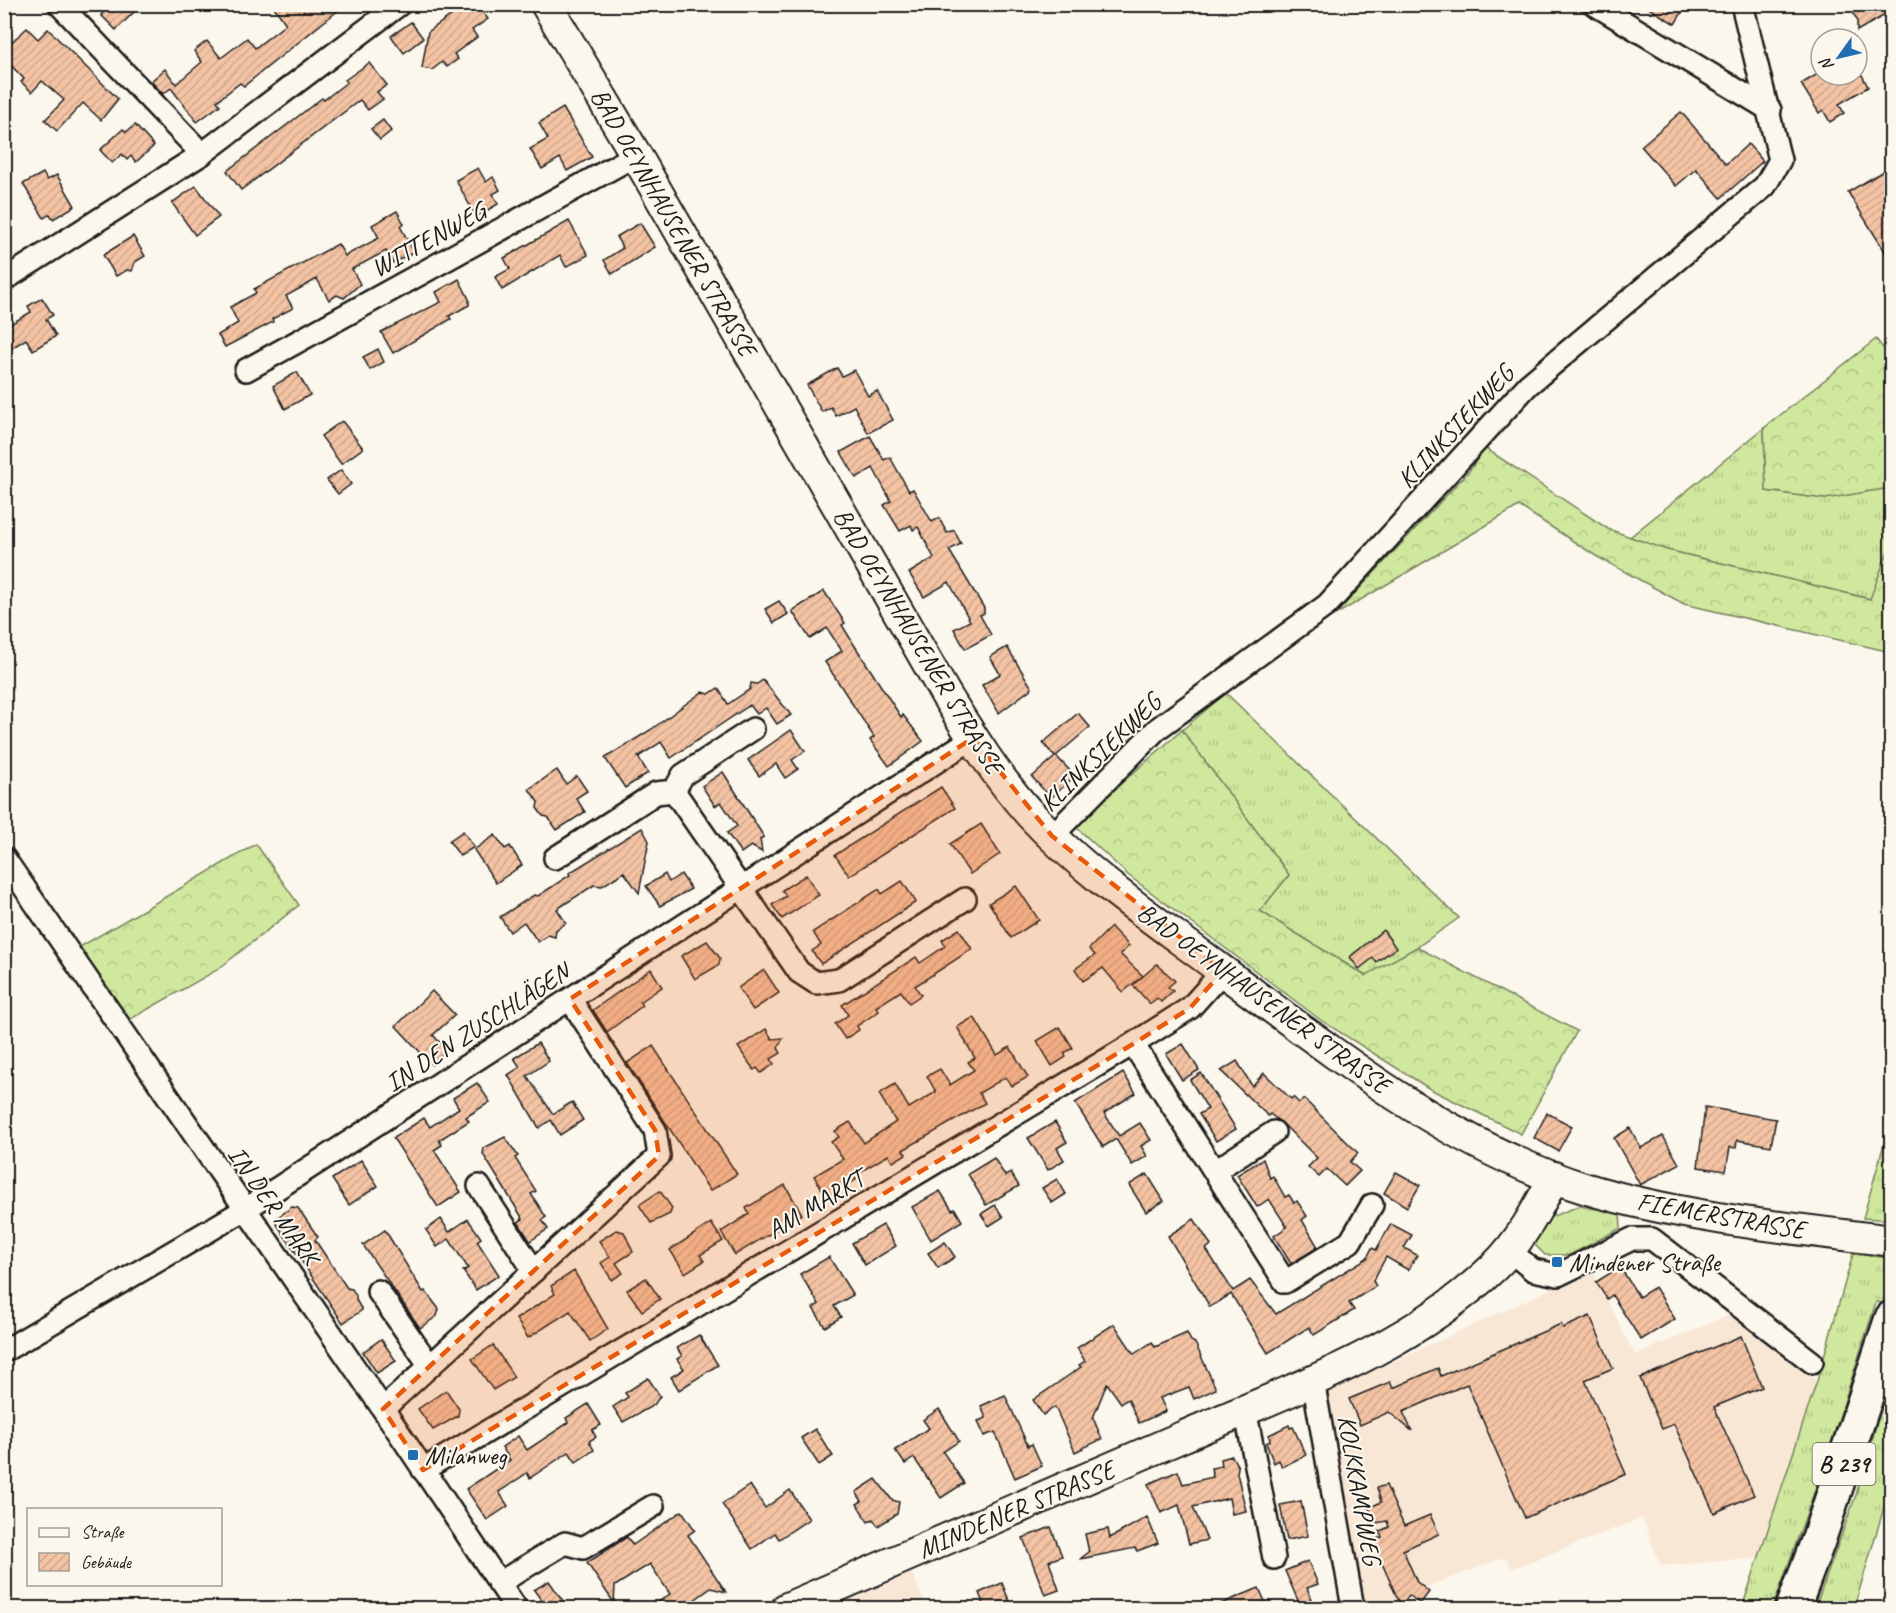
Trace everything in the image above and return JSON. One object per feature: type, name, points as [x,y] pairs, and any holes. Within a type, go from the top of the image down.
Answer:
[{"type":"main road","name":"BAD OEYNHAUSENER STRASSE","points":[[546,4],[636,155],[973,738],[1009,789],[1052,836],[1143,911],[1337,1055],[1417,1107],[1489,1149],[1554,1177]]},
{"type":"main road","name":"FIEMERSTRASSE","points":[[1554,1177],[1639,1202],[1760,1223],[1892,1240]]},
{"type":"main road","name":"MINDENER STRASSE","points":[[787,1608],[1313,1380],[1401,1336],[1472,1286],[1510,1251],[1526,1229],[1554,1177]]},
{"type":"main road","name":"B 239","points":[[1793,1608],[1822,1531],[1892,1318]]},
{"type":"street","points":[[59,4],[202,154]]},
{"type":"street","points":[[4,280],[202,154],[400,4]]},
{"type":"street","points":[[1594,4],[1770,110]]},
{"type":"street","name":"KLINKSIEKWEG","points":[[1052,836],[1157,729],[1327,605],[1528,384],[1765,186],[1780,160],[1770,110],[1742,4]]},
{"type":"street","name":"WITTENWEG","points":[[246,370],[636,155]]},
{"type":"street","points":[[674,791],[683,776],[753,729]]},
{"type":"street","name":"IN DEN ZUSCHLÄGEN","points":[[4,1351],[244,1210],[973,738]]},
{"type":"street","points":[[555,858],[656,793],[674,791]]},
{"type":"street","points":[[674,791],[799,972],[816,983],[839,980],[965,899]]},
{"type":"street","name":"IN DER MARK","points":[[4,858],[383,1409],[516,1608]]},
{"type":"street","name":"AM MARKT","points":[[423,1470],[1133,1044],[1190,1008],[1223,971]]},
{"type":"street","points":[[383,1409],[659,1156],[655,1130],[570,999]]},
{"type":"street","points":[[1133,1044],[1285,1282],[1350,1242],[1372,1205]]},
{"type":"street","points":[[1215,1171],[1274,1132]]},
{"type":"street","points":[[479,1186],[534,1271]]},
{"type":"street","points":[[1510,1251],[1533,1270],[1558,1275],[1632,1239],[1652,1239],[1812,1362]]},
{"type":"street","points":[[378,1291],[430,1366]]},
{"type":"street","name":"KOLKKAMPWEG","points":[[1313,1380],[1353,1608]]},
{"type":"street","points":[[1245,1409],[1274,1558]]},
{"type":"street","points":[[499,1583],[565,1543],[583,1548],[653,1506]]},
{"type":"highlighted area","points":[[973,738],[1052,836],[1223,971],[1190,1008],[1133,1044],[423,1470],[383,1409],[659,1156],[655,1130],[570,999]]},
{"type":"shaded area","points":[[1592,1270],[1635,1355],[1729,1315],[1817,1381],[1760,1558],[1661,1566],[1642,1518],[1511,1569],[1506,1557],[1371,1608],[1360,1608],[1328,1392]]},
{"type":"shaded area","points":[[912,1573],[927,1608],[831,1608]]},
{"type":"green space","points":[[1876,339],[1887,353],[1891,350],[1891,506],[1890,488],[1825,499],[1766,491],[1764,428]]},
{"type":"green space","points":[[1764,428],[1766,491],[1825,499],[1890,487],[1891,543],[1871,599],[1667,550],[1630,537]]},
{"type":"green space","points":[[1485,448],[1608,529],[1667,550],[1870,599],[1891,543],[1891,652],[1684,604],[1596,556],[1519,506],[1335,615],[1469,471]]},
{"type":"green space","points":[[1226,693],[1459,918],[1417,947],[1366,976],[1260,911],[1289,875],[1182,730]]},
{"type":"green space","points":[[1182,730],[1289,875],[1260,911],[1365,976],[1417,947],[1577,1031],[1521,1134],[1430,1089],[1322,1021],[1128,875],[1074,825]]},
{"type":"green space","points":[[256,844],[299,905],[217,970],[129,1020],[78,948]]},
{"type":"green space","points":[[1891,1119],[1891,1220],[1863,1218]]},
{"type":"green space","points":[[1579,1206],[1620,1212],[1621,1228],[1570,1255],[1545,1255],[1531,1241],[1548,1218]]},
{"type":"green space","points":[[1853,1254],[1891,1258],[1891,1274],[1884,1303],[1876,1302],[1828,1453],[1773,1608],[1742,1608],[1817,1381]]},
{"type":"green space","points":[[1891,1375],[1891,1484],[1854,1608],[1815,1608],[1856,1495]]},
{"type":"building","points":[[111,4],[142,4],[116,30],[101,15]]},
{"type":"building","points":[[272,4],[346,4],[244,86],[240,83],[217,101],[220,105],[197,122],[171,88],[163,94],[151,81],[165,69],[176,84],[202,62],[194,51],[207,41],[221,58],[247,38],[255,48],[286,24]]},
{"type":"building","points":[[452,4],[477,4],[488,19],[472,30],[477,37],[454,54],[458,59],[447,67],[442,62],[432,70],[422,68],[428,32],[457,11]]},
{"type":"building","points":[[1642,4],[1676,4],[1684,9],[1675,24]]},
{"type":"building","points":[[1848,4],[1892,4],[1892,11],[1864,27],[1857,27],[1857,20]]},
{"type":"building","points":[[411,22],[423,38],[404,53],[391,36]]},
{"type":"building","points":[[27,28],[38,39],[48,29],[118,99],[101,120],[83,103],[57,131],[45,120],[64,100],[42,81],[32,92],[21,82],[24,79],[4,58],[4,49]]},
{"type":"building","points":[[369,63],[387,85],[377,92],[383,99],[368,110],[360,100],[241,190],[227,171],[322,98],[324,100],[347,82],[345,80]]},
{"type":"building","points":[[1809,79],[1809,87],[1868,87],[1839,104],[1844,113],[1830,122],[1823,110],[1819,113],[1801,84]]},
{"type":"building","points":[[563,108],[592,157],[567,171],[560,158],[542,169],[530,149],[548,139],[539,123]]},
{"type":"building","points":[[1681,112],[1726,164],[1748,144],[1763,161],[1721,198],[1696,169],[1676,186],[1641,146]]},
{"type":"building","points":[[383,120],[391,131],[380,140],[371,129]]},
{"type":"building","points":[[135,125],[154,146],[136,162],[131,156],[127,160],[122,154],[112,163],[100,150],[123,129],[126,132]]},
{"type":"building","points":[[1892,166],[1892,263],[1848,192]]},
{"type":"building","points":[[478,168],[486,182],[493,177],[500,190],[493,194],[498,204],[476,217],[456,180]]},
{"type":"building","points":[[43,173],[47,180],[57,175],[75,206],[53,219],[50,214],[44,218],[23,184]]},
{"type":"building","points":[[196,186],[219,217],[195,235],[172,203]]},
{"type":"building","points":[[397,211],[404,224],[400,226],[414,252],[393,263],[386,251],[352,269],[360,284],[344,298],[337,295],[329,300],[317,279],[286,296],[293,308],[272,319],[273,322],[225,347],[218,335],[238,323],[230,307],[256,293],[254,289],[338,244],[345,256],[379,238],[372,225]]},
{"type":"building","points":[[569,221],[588,255],[566,267],[560,255],[502,290],[495,277],[510,269],[504,258]]},
{"type":"building","points":[[640,223],[655,247],[612,274],[604,260],[623,248],[616,237]]},
{"type":"building","points":[[133,236],[145,256],[135,262],[132,271],[127,270],[116,276],[103,255]]},
{"type":"building","points":[[459,279],[469,299],[469,305],[449,316],[451,319],[393,353],[381,332],[441,302],[436,292]]},
{"type":"building","points":[[42,298],[53,315],[46,319],[56,336],[33,350],[26,339],[4,353],[4,328],[31,312],[28,306]]},
{"type":"building","points":[[378,349],[384,362],[370,370],[363,357]]},
{"type":"building","points":[[837,368],[842,376],[854,370],[868,396],[877,391],[893,420],[868,433],[854,406],[836,416],[831,407],[822,412],[807,385]]},
{"type":"building","points":[[297,372],[310,395],[285,409],[273,386]]},
{"type":"building","points":[[342,421],[363,448],[341,464],[321,436]]},
{"type":"building","points":[[870,436],[884,460],[890,457],[909,491],[913,489],[932,522],[939,518],[947,533],[954,530],[961,544],[949,550],[984,608],[984,613],[980,615],[991,635],[965,649],[954,629],[970,621],[949,582],[924,597],[909,573],[934,558],[918,527],[913,530],[911,525],[900,531],[884,505],[891,501],[873,468],[856,478],[841,452]]},
{"type":"building","points":[[341,470],[351,484],[338,494],[327,480]]},
{"type":"building","points":[[824,591],[845,623],[842,625],[853,643],[901,717],[903,715],[923,741],[889,766],[870,740],[874,737],[825,662],[842,651],[827,628],[810,639],[792,611]]},
{"type":"building","points":[[779,601],[788,614],[774,623],[765,609]]},
{"type":"building","points":[[1007,647],[1032,688],[999,713],[982,685],[1000,674],[990,657]]},
{"type":"building","points":[[763,680],[791,715],[777,724],[766,708],[757,714],[750,705],[671,758],[661,742],[638,757],[648,773],[625,788],[605,758],[652,729],[702,692],[709,694],[718,688],[728,704],[750,689],[751,683],[757,684]]},
{"type":"building","points":[[1078,713],[1090,727],[1056,756],[1075,776],[1051,798],[1032,777],[1055,757],[1043,743]]},
{"type":"building","points":[[791,730],[805,751],[792,760],[798,769],[785,778],[776,764],[759,776],[748,760]]},
{"type":"building","points":[[557,770],[566,784],[577,776],[587,791],[576,798],[585,812],[557,830],[548,817],[543,816],[537,808],[538,802],[529,789]]},
{"type":"building","points":[[723,772],[764,837],[760,839],[762,852],[751,846],[741,853],[727,833],[737,826],[721,802],[715,806],[702,786]]},
{"type":"building","points":[[941,787],[955,808],[849,876],[835,855]]},
{"type":"building","points":[[981,824],[1000,854],[970,874],[950,844]]},
{"type":"building","points":[[642,828],[649,841],[639,893],[624,872],[602,886],[594,885],[557,909],[566,923],[556,930],[555,937],[548,935],[538,942],[524,922],[510,932],[500,917],[534,895],[538,896],[570,875],[569,873]]},
{"type":"building","points":[[463,831],[474,847],[460,856],[449,841]]},
{"type":"building","points":[[495,835],[505,849],[510,846],[522,865],[496,883],[474,850]]},
{"type":"building","points":[[665,874],[669,882],[681,874],[691,889],[660,906],[646,886]]},
{"type":"building","points":[[806,875],[819,895],[782,919],[772,905],[786,896],[782,890]]},
{"type":"building","points":[[902,881],[916,902],[821,964],[812,951],[821,945],[813,932],[879,889],[882,894]]},
{"type":"building","points":[[1016,886],[1039,920],[1011,938],[989,903]]},
{"type":"building","points":[[1111,927],[1129,946],[1120,954],[1143,976],[1123,992],[1103,968],[1083,981],[1075,969],[1095,955],[1089,949]]},
{"type":"building","points":[[959,929],[972,949],[915,986],[921,995],[909,1003],[901,991],[876,1007],[879,1011],[857,1026],[859,1030],[845,1039],[835,1024],[848,1015],[842,1005],[916,957],[920,963],[945,946],[942,940]]},
{"type":"building","points":[[1383,930],[1396,948],[1376,962],[1373,958],[1359,969],[1350,957]]},
{"type":"building","points":[[707,941],[720,958],[719,965],[695,979],[681,956]]},
{"type":"building","points":[[1157,964],[1175,981],[1168,987],[1173,991],[1161,1002],[1157,998],[1150,1004],[1133,985]]},
{"type":"building","points":[[651,969],[662,987],[640,1002],[642,1006],[607,1032],[593,1010]]},
{"type":"building","points":[[764,970],[779,993],[753,1010],[738,988]]},
{"type":"building","points":[[432,991],[455,1015],[433,1035],[447,1050],[432,1065],[396,1026]]},
{"type":"building","points":[[974,1017],[997,1055],[1010,1047],[1028,1077],[1012,1086],[1006,1077],[979,1093],[985,1103],[903,1150],[906,1154],[893,1162],[888,1155],[855,1175],[857,1179],[827,1198],[814,1176],[843,1159],[831,1142],[839,1137],[835,1131],[850,1122],[864,1143],[896,1122],[879,1094],[895,1084],[909,1108],[936,1092],[927,1076],[940,1069],[950,1085],[974,1070],[968,1062],[975,1058],[957,1027]]},
{"type":"building","points":[[1060,1027],[1073,1048],[1064,1053],[1066,1057],[1052,1066],[1037,1041]]},
{"type":"building","points":[[766,1029],[772,1039],[783,1038],[778,1048],[781,1053],[771,1059],[774,1064],[761,1073],[757,1068],[754,1070],[738,1047]]},
{"type":"building","points":[[538,1043],[549,1061],[527,1076],[553,1114],[572,1102],[583,1120],[560,1135],[551,1120],[539,1128],[508,1075],[520,1067],[514,1058]]},
{"type":"building","points":[[1183,1044],[1199,1070],[1182,1080],[1166,1054]]},
{"type":"building","points":[[653,1046],[737,1174],[710,1191],[627,1063]]},
{"type":"building","points":[[1237,1061],[1252,1086],[1264,1073],[1291,1099],[1293,1097],[1299,1103],[1304,1099],[1358,1153],[1350,1162],[1360,1171],[1345,1186],[1327,1169],[1319,1177],[1308,1167],[1317,1158],[1284,1125],[1270,1114],[1268,1116],[1221,1071]]},
{"type":"building","points":[[1123,1073],[1136,1093],[1104,1113],[1119,1136],[1140,1123],[1151,1140],[1141,1146],[1147,1156],[1132,1165],[1116,1139],[1103,1147],[1075,1103]]},
{"type":"building","points":[[1201,1073],[1236,1129],[1216,1141],[1199,1114],[1208,1109],[1190,1080]]},
{"type":"building","points":[[477,1083],[490,1102],[466,1117],[469,1121],[439,1140],[442,1145],[434,1150],[461,1192],[438,1207],[393,1138],[424,1118],[430,1127],[459,1108],[453,1098]]},
{"type":"building","points":[[1705,1107],[1776,1119],[1771,1146],[1737,1140],[1736,1148],[1730,1147],[1726,1171],[1698,1167]]},
{"type":"building","points":[[1547,1113],[1572,1126],[1558,1151],[1534,1138]]},
{"type":"building","points":[[1055,1122],[1067,1142],[1057,1148],[1064,1160],[1048,1170],[1028,1138]]},
{"type":"building","points":[[1630,1128],[1641,1148],[1663,1136],[1679,1164],[1640,1185],[1614,1138]]},
{"type":"building","points":[[505,1137],[518,1156],[515,1158],[536,1191],[531,1194],[546,1217],[542,1220],[548,1229],[530,1241],[518,1222],[523,1219],[483,1154],[484,1148]]},
{"type":"building","points":[[994,1158],[1005,1176],[1011,1173],[1019,1186],[986,1205],[968,1174]]},
{"type":"building","points":[[1263,1159],[1270,1178],[1273,1176],[1285,1197],[1289,1195],[1294,1203],[1297,1201],[1307,1216],[1302,1220],[1318,1247],[1291,1264],[1274,1236],[1287,1227],[1269,1199],[1257,1207],[1237,1175]]},
{"type":"building","points":[[361,1160],[378,1186],[349,1205],[332,1179]]},
{"type":"building","points":[[1396,1172],[1420,1185],[1407,1207],[1384,1193]]},
{"type":"building","points":[[1147,1174],[1164,1201],[1146,1212],[1129,1185]]},
{"type":"building","points":[[1057,1179],[1066,1194],[1052,1203],[1042,1188]]},
{"type":"building","points":[[785,1185],[802,1214],[735,1255],[721,1232],[749,1214],[746,1208]]},
{"type":"building","points":[[660,1191],[672,1208],[670,1214],[651,1223],[639,1205]]},
{"type":"building","points":[[940,1191],[962,1221],[931,1240],[912,1207]]},
{"type":"building","points":[[995,1205],[1003,1217],[989,1226],[981,1214]]},
{"type":"building","points":[[292,1207],[298,1208],[318,1237],[315,1240],[347,1288],[352,1289],[356,1296],[362,1310],[343,1323],[274,1220]]},
{"type":"building","points":[[441,1219],[449,1232],[468,1219],[481,1238],[477,1241],[499,1275],[476,1290],[463,1271],[468,1268],[449,1239],[437,1247],[426,1230]]},
{"type":"building","points":[[1194,1219],[1211,1245],[1206,1249],[1233,1291],[1250,1280],[1276,1314],[1367,1258],[1372,1248],[1376,1250],[1391,1224],[1412,1235],[1404,1248],[1417,1255],[1408,1270],[1386,1257],[1373,1281],[1376,1286],[1349,1303],[1354,1310],[1314,1335],[1309,1327],[1268,1353],[1231,1294],[1210,1307],[1168,1236]]},
{"type":"building","points":[[711,1223],[723,1241],[700,1255],[704,1261],[685,1273],[670,1250]]},
{"type":"building","points":[[883,1225],[896,1246],[865,1265],[852,1243]]},
{"type":"building","points":[[385,1230],[423,1292],[425,1291],[439,1309],[437,1316],[420,1328],[363,1245]]},
{"type":"building","points":[[616,1230],[624,1232],[633,1252],[616,1263],[623,1273],[612,1280],[601,1263],[610,1257],[599,1241]]},
{"type":"building","points":[[945,1242],[955,1257],[938,1268],[928,1253]]},
{"type":"building","points":[[829,1257],[853,1295],[834,1306],[841,1317],[825,1327],[813,1308],[819,1304],[800,1274]]},
{"type":"building","points":[[1620,1267],[1639,1297],[1655,1287],[1675,1319],[1641,1340],[1612,1295],[1607,1299],[1596,1282]]},
{"type":"building","points":[[574,1271],[608,1329],[590,1341],[570,1311],[528,1338],[516,1319],[555,1294],[551,1286]]},
{"type":"building","points":[[646,1278],[660,1299],[642,1311],[627,1290]]},
{"type":"building","points":[[1590,1316],[1613,1368],[1585,1380],[1626,1474],[1525,1518],[1467,1384],[1403,1412],[1412,1431],[1389,1412],[1360,1425],[1349,1399],[1390,1382],[1393,1388],[1438,1368],[1441,1376],[1561,1324],[1563,1328]]},
{"type":"building","points":[[1114,1324],[1134,1354],[1152,1342],[1155,1347],[1187,1333],[1191,1341],[1195,1343],[1216,1389],[1194,1399],[1189,1387],[1160,1398],[1166,1411],[1139,1423],[1128,1399],[1121,1403],[1107,1383],[1093,1418],[1102,1439],[1075,1452],[1055,1407],[1043,1415],[1033,1400],[1081,1367],[1079,1365],[1085,1361],[1077,1348]]},
{"type":"building","points":[[699,1335],[718,1365],[679,1390],[671,1377],[684,1369],[677,1359],[682,1356],[677,1348]]},
{"type":"building","points":[[1741,1336],[1762,1387],[1714,1407],[1754,1495],[1714,1513],[1674,1424],[1662,1429],[1640,1378]]},
{"type":"building","points":[[381,1339],[396,1361],[377,1373],[363,1352]]},
{"type":"building","points":[[493,1345],[514,1377],[493,1390],[472,1359]]},
{"type":"building","points":[[648,1378],[660,1396],[654,1405],[623,1422],[613,1407],[628,1397],[625,1393]]},
{"type":"building","points":[[446,1390],[459,1409],[458,1416],[433,1430],[418,1409]]},
{"type":"building","points":[[1005,1395],[1028,1446],[1032,1444],[1042,1466],[1015,1478],[995,1432],[984,1436],[978,1421],[986,1418],[981,1406]]},
{"type":"building","points":[[588,1404],[601,1425],[592,1430],[596,1437],[589,1441],[594,1450],[576,1462],[569,1452],[530,1478],[527,1473],[499,1492],[508,1506],[487,1520],[466,1489],[510,1460],[502,1447],[518,1436],[527,1450],[568,1423],[566,1418]]},
{"type":"building","points":[[939,1409],[959,1441],[943,1452],[964,1483],[941,1498],[914,1458],[905,1464],[895,1450],[929,1428],[923,1420]]},
{"type":"building","points":[[1289,1425],[1290,1428],[1293,1427],[1306,1455],[1282,1467],[1279,1460],[1274,1463],[1266,1443],[1270,1441],[1269,1435]]},
{"type":"building","points":[[815,1429],[833,1456],[819,1465],[801,1438]]},
{"type":"building","points":[[1232,1456],[1238,1467],[1237,1473],[1246,1511],[1232,1514],[1229,1498],[1193,1507],[1207,1540],[1189,1544],[1179,1505],[1161,1513],[1148,1484],[1178,1471],[1183,1484],[1213,1477],[1211,1468],[1222,1466],[1221,1459]]},
{"type":"building","points":[[876,1479],[892,1500],[899,1502],[897,1514],[878,1526],[873,1519],[868,1522],[857,1504],[862,1501],[856,1492]]},
{"type":"building","points":[[750,1485],[765,1508],[790,1490],[809,1519],[779,1539],[775,1533],[752,1549],[722,1504]]},
{"type":"building","points":[[1386,1485],[1404,1526],[1430,1515],[1439,1534],[1403,1550],[1417,1582],[1429,1592],[1420,1604],[1409,1595],[1401,1606],[1372,1541],[1382,1537],[1380,1531],[1389,1527],[1387,1521],[1376,1523],[1369,1508],[1381,1502],[1377,1488]]},
{"type":"building","points":[[1301,1501],[1308,1536],[1287,1540],[1280,1505]]},
{"type":"building","points":[[682,1511],[695,1530],[688,1535],[726,1592],[711,1588],[683,1608],[649,1608],[670,1594],[650,1564],[615,1586],[614,1603],[587,1563],[627,1537],[633,1545]]},
{"type":"building","points":[[1147,1517],[1158,1543],[1137,1551],[1135,1548],[1080,1559],[1089,1552],[1085,1534],[1108,1529],[1110,1538]]},
{"type":"building","points":[[1051,1527],[1062,1556],[1049,1561],[1059,1590],[1045,1595],[1023,1538]]},
{"type":"building","points":[[1308,1561],[1318,1584],[1307,1588],[1312,1599],[1300,1605],[1285,1571]]},
{"type":"building","points":[[549,1581],[568,1608],[547,1608],[534,1590]]},
{"type":"building","points":[[1002,1583],[1012,1608],[985,1608],[979,1593]]},
{"type":"building","points":[[1259,1588],[1268,1608],[1211,1608]]},
{"type":"place","name":"Mindener Straße","points":[[1557,1262]]},
{"type":"place","name":"Milanweg","points":[[413,1455]]}]
